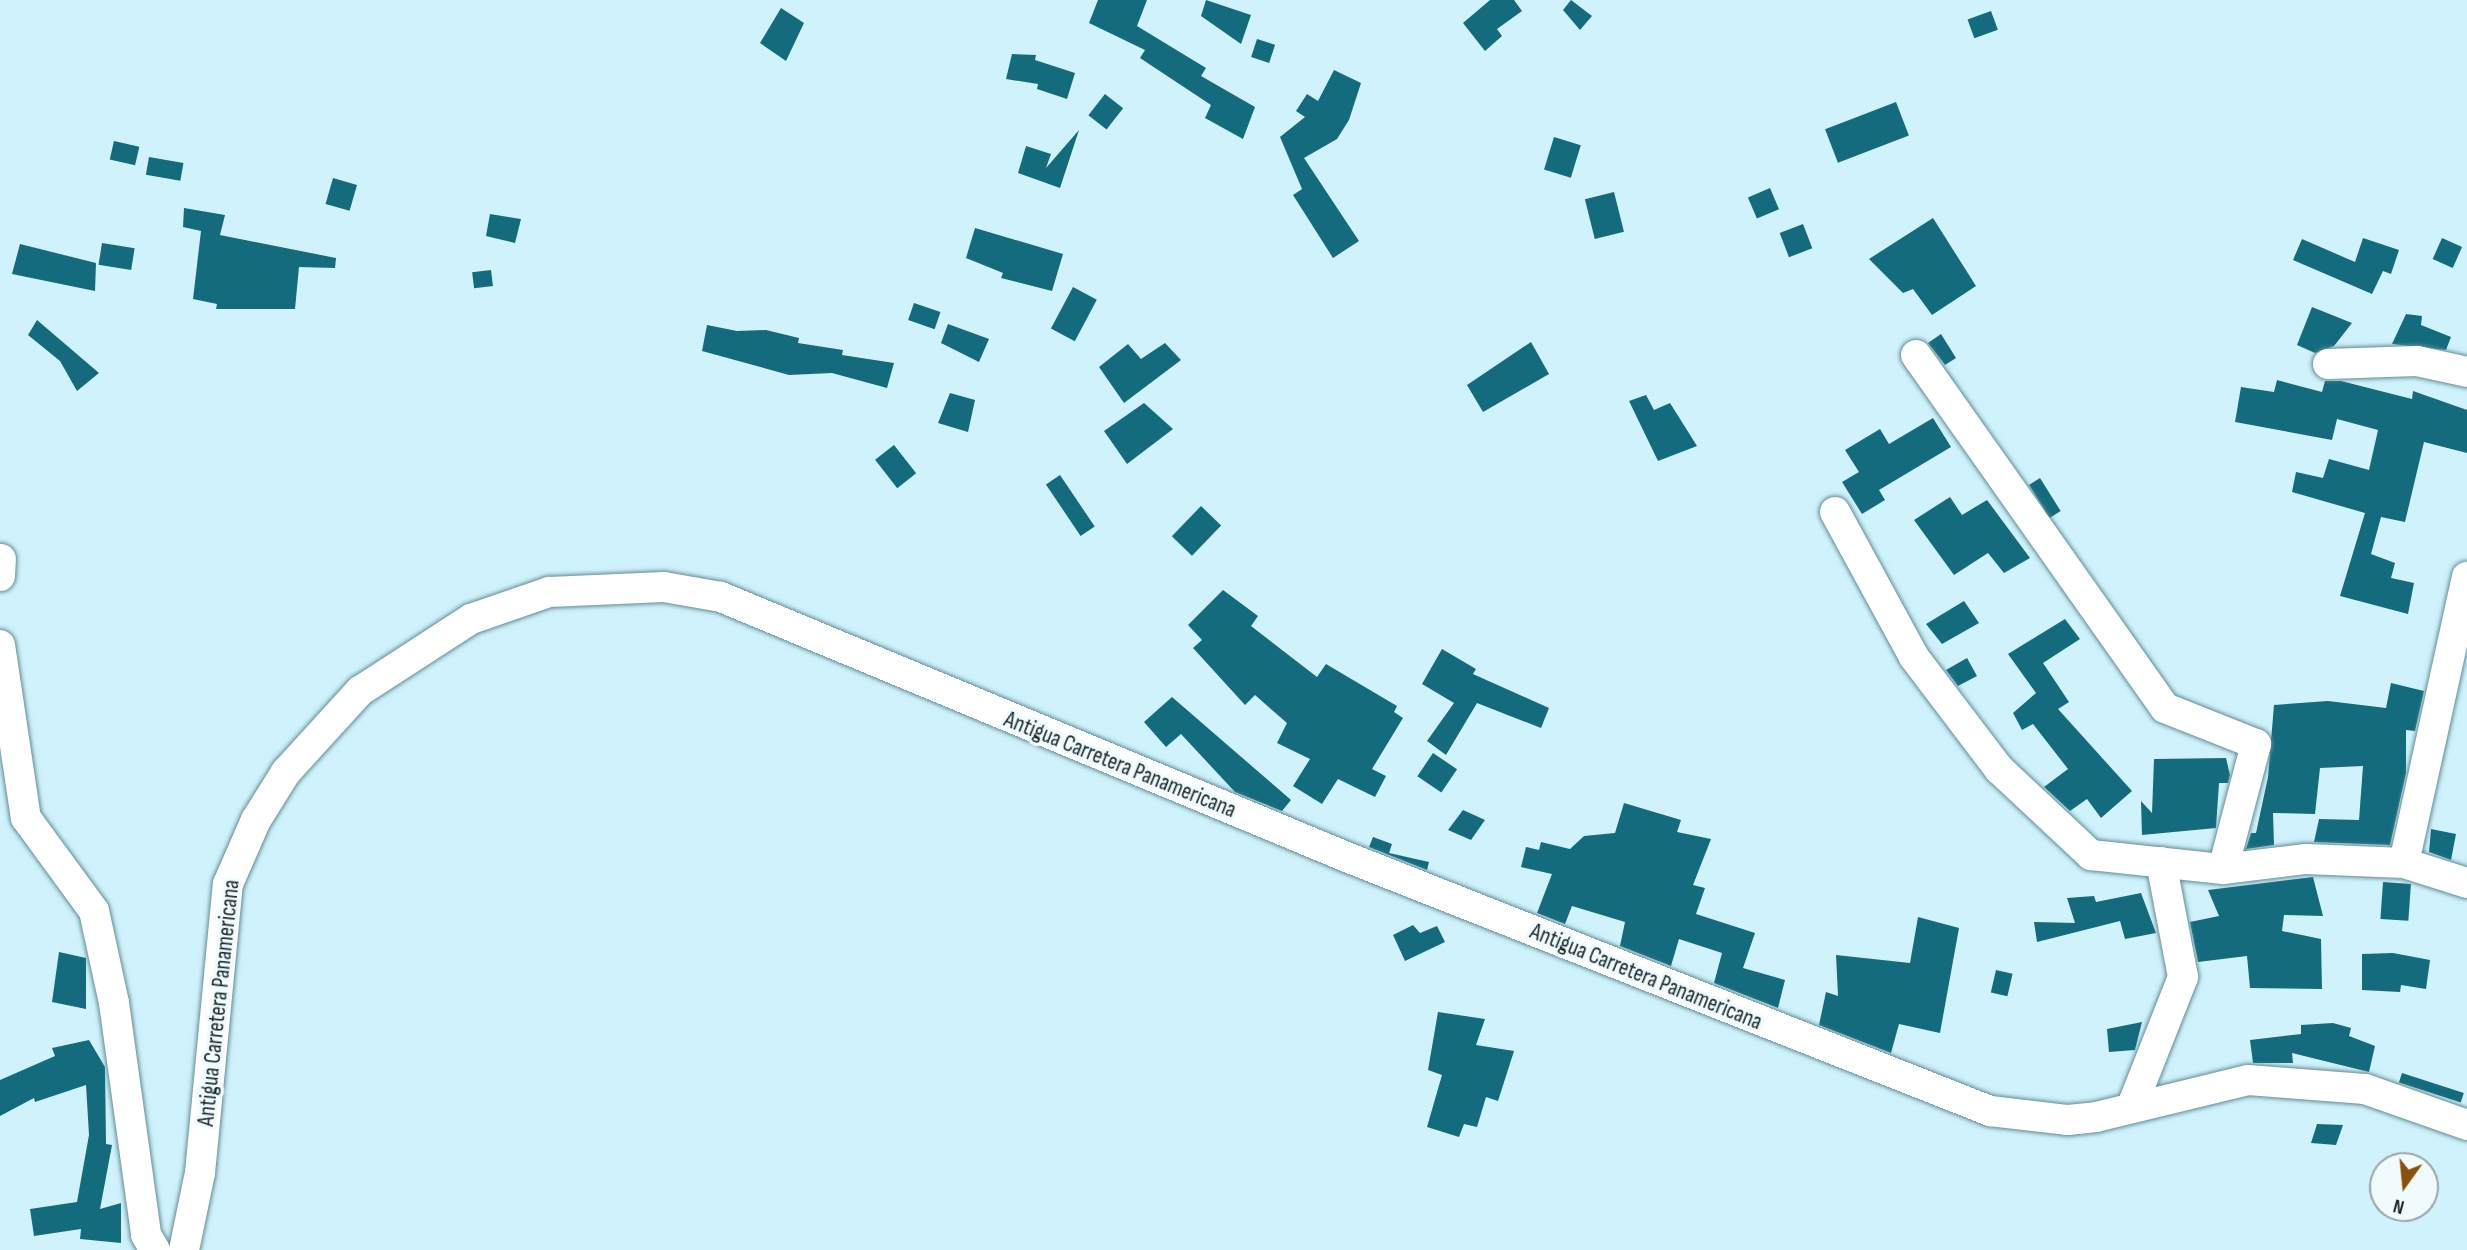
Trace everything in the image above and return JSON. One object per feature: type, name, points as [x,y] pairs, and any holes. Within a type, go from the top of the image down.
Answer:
[{"type":"street","points":[[1916,355],[2165,708],[2256,744],[2223,869]]},
{"type":"street","points":[[2328,364],[2417,361],[2467,372]]},
{"type":"street","points":[[1835,512],[1913,657],[2000,769],[2091,855],[2223,869],[2306,859],[2404,863],[2467,883]]},
{"type":"street","points":[[2404,863],[2454,699],[2467,577]]},
{"type":"street","name":"Antigua Carretera Panamericana","points":[[184,1250],[200,1173],[228,884],[256,820],[286,772],[360,691],[471,619],[549,592],[664,587],[722,597],[919,683],[1910,1084],[2024,1117],[2096,1117],[2132,1106],[2183,1100],[2248,1080],[2365,1089],[2467,1125]]},
{"type":"street","points":[[0,645],[26,818],[94,911],[114,1003],[146,1235],[155,1250]]},
{"type":"street","points":[[2132,1106],[2183,977],[2161,862]]},
{"type":"building","points":[[1098,0],[1147,0],[1137,26],[1206,68],[1201,76],[1255,107],[1243,139],[1205,118],[1211,105],[1140,58],[1145,50],[1089,23]]},
{"type":"building","points":[[1206,0],[1251,15],[1241,44],[1201,16]]},
{"type":"building","points":[[1490,0],[1514,0],[1522,11],[1497,29],[1502,36],[1485,51],[1463,23]]},
{"type":"building","points":[[1571,0],[1592,16],[1580,30],[1563,10]]},
{"type":"building","points":[[781,8],[804,23],[786,61],[760,43]]},
{"type":"building","points":[[1991,11],[1998,30],[1974,38],[1968,20]]},
{"type":"building","points":[[1257,39],[1275,45],[1269,63],[1251,57]]},
{"type":"building","points":[[1012,54],[1036,55],[1035,60],[1075,73],[1067,99],[1037,89],[1038,84],[1006,79]]},
{"type":"building","points":[[1334,70],[1361,83],[1349,120],[1337,139],[1304,158],[1359,241],[1333,258],[1293,195],[1302,189],[1280,137],[1305,117],[1296,111],[1307,94],[1318,101]]},
{"type":"building","points":[[1105,94],[1123,108],[1107,129],[1088,115]]},
{"type":"building","points":[[1896,102],[1909,136],[1838,163],[1825,129]]},
{"type":"building","points":[[1079,130],[1060,188],[1018,173],[1026,146],[1051,154],[1046,168]]},
{"type":"building","points":[[1554,137],[1581,145],[1571,178],[1544,170]]},
{"type":"building","points":[[114,141],[139,147],[135,165],[110,160]]},
{"type":"building","points":[[149,157],[183,163],[180,181],[146,175]]},
{"type":"building","points":[[333,178],[357,185],[350,211],[326,204]]},
{"type":"building","points":[[1770,188],[1779,209],[1757,219],[1748,197]]},
{"type":"building","points":[[1614,192],[1624,232],[1595,239],[1585,199]]},
{"type":"building","points":[[184,208],[225,215],[220,235],[336,258],[335,268],[299,267],[295,309],[216,309],[217,304],[193,299],[201,231],[183,227]]},
{"type":"building","points":[[490,214],[521,219],[515,243],[486,236]]},
{"type":"building","points":[[1933,218],[1976,286],[1932,315],[1913,289],[1903,293],[1869,259]]},
{"type":"building","points":[[1803,224],[1812,248],[1789,257],[1780,233]]},
{"type":"building","points":[[975,228],[1063,254],[1052,291],[1001,278],[1003,273],[966,258]]},
{"type":"building","points":[[2363,238],[2399,250],[2391,274],[2383,271],[2372,294],[2293,260],[2302,239],[2355,262]]},
{"type":"building","points":[[2442,238],[2462,247],[2453,268],[2433,259]]},
{"type":"building","points":[[102,243],[135,248],[131,270],[99,265]]},
{"type":"building","points":[[20,244],[96,263],[95,291],[12,274]]},
{"type":"building","points":[[491,270],[493,286],[474,288],[472,272]]},
{"type":"building","points":[[1073,287],[1097,300],[1075,341],[1051,328]]},
{"type":"building","points":[[914,303],[940,312],[935,329],[908,320]]},
{"type":"building","points":[[2312,307],[2352,323],[2334,346],[2315,353],[2297,345]]},
{"type":"building","points":[[2406,314],[2422,316],[2421,325],[2451,337],[2446,350],[2392,344]]},
{"type":"building","points":[[37,320],[99,373],[77,391],[60,361],[28,335]]},
{"type":"building","points":[[948,324],[989,339],[979,362],[941,343]]},
{"type":"building","points":[[707,325],[737,331],[766,330],[799,338],[798,343],[843,350],[842,355],[894,363],[887,388],[832,373],[789,375],[702,351]]},
{"type":"building","points":[[1941,334],[1956,358],[1945,365],[1928,343]]},
{"type":"building","points":[[1531,342],[1549,374],[1483,412],[1467,385]]},
{"type":"building","points":[[1165,343],[1181,360],[1124,403],[1099,367],[1128,344],[1141,359]]},
{"type":"building","points":[[2277,380],[2322,392],[2325,381],[2341,381],[2412,399],[2413,391],[2467,410],[2467,453],[2424,442],[2405,522],[2381,517],[2371,554],[2395,563],[2391,578],[2414,583],[2408,614],[2340,596],[2365,513],[2292,492],[2296,472],[2323,478],[2329,459],[2369,470],[2378,430],[2337,419],[2332,440],[2235,422],[2241,387],[2274,392]]},
{"type":"building","points":[[950,393],[975,400],[968,432],[938,423]]},
{"type":"building","points":[[1646,395],[1654,410],[1670,403],[1697,446],[1658,461],[1629,401]]},
{"type":"building","points":[[1144,403],[1173,429],[1127,464],[1104,431]]},
{"type":"building","points":[[1933,418],[1951,447],[1879,490],[1885,500],[1862,514],[1842,482],[1859,472],[1845,450],[1880,429],[1889,444]]},
{"type":"building","points":[[894,445],[916,473],[897,488],[875,460]]},
{"type":"building","points":[[1060,475],[1095,526],[1081,536],[1046,485]]},
{"type":"building","points":[[2040,478],[2061,511],[2050,518],[2029,485]]},
{"type":"building","points":[[1950,497],[1962,515],[1987,500],[2030,558],[2004,573],[1988,553],[1954,575],[1914,520]]},
{"type":"building","points":[[1201,506],[1221,525],[1192,556],[1172,536]]},
{"type":"building","points":[[1223,590],[1258,616],[1251,626],[1317,677],[1326,664],[1397,706],[1394,712],[1403,718],[1372,769],[1386,776],[1375,797],[1338,779],[1322,804],[1293,786],[1310,759],[1277,743],[1287,723],[1255,695],[1245,705],[1193,648],[1202,640],[1188,625]]},
{"type":"building","points":[[1964,601],[1979,623],[1942,644],[1926,624]]},
{"type":"building","points":[[2065,619],[2080,639],[2043,663],[2069,702],[2058,709],[2132,791],[2101,818],[2087,799],[2070,811],[2044,787],[2068,769],[2033,724],[2022,730],[2013,713],[2036,693],[2008,654]]},
{"type":"building","points":[[1442,649],[1476,669],[1473,674],[1549,708],[1541,728],[1477,703],[1446,755],[1427,741],[1454,703],[1422,684]]},
{"type":"building","points":[[1967,658],[1977,676],[1958,686],[1946,670]]},
{"type":"building","points":[[2391,683],[2424,691],[2415,731],[2406,730],[2406,773],[2390,845],[2314,842],[2319,819],[2359,820],[2363,766],[2320,768],[2315,814],[2273,813],[2274,845],[2246,849],[2251,833],[2256,833],[2268,777],[2274,705],[2328,701],[2386,708]]},
{"type":"building","points":[[1172,697],[1291,800],[1282,811],[1235,792],[1181,734],[1166,747],[1144,722]]},
{"type":"building","points":[[1433,753],[1457,769],[1441,792],[1417,776]]},
{"type":"building","points":[[2226,758],[2230,775],[2228,783],[2219,783],[2216,828],[2142,835],[2141,801],[2152,813],[2154,759]]},
{"type":"building","points":[[1624,803],[1681,820],[1677,832],[1711,839],[1693,885],[1705,888],[1696,914],[1755,933],[1743,968],[1785,980],[1778,1008],[1714,983],[1722,953],[1679,939],[1671,966],[1620,946],[1625,922],[1572,906],[1565,924],[1537,913],[1552,874],[1521,867],[1526,847],[1539,850],[1541,842],[1570,849],[1584,836],[1615,833]]},
{"type":"building","points":[[1463,810],[1485,820],[1471,840],[1448,830]]},
{"type":"building","points":[[2431,829],[2456,834],[2451,860],[2429,852]]},
{"type":"building","points":[[1373,837],[1392,844],[1389,853],[1429,862],[1427,870],[1369,847]]},
{"type":"building","points":[[2313,877],[2323,916],[2284,915],[2282,931],[2321,939],[2322,989],[2250,988],[2247,956],[2198,962],[2190,922],[2219,916],[2208,890]]},
{"type":"building","points":[[2383,882],[2411,884],[2408,921],[2380,919]]},
{"type":"building","points":[[2141,893],[2156,933],[2125,939],[2120,921],[2037,942],[2034,922],[2075,923],[2067,898],[2094,896],[2096,902]]},
{"type":"building","points":[[1918,917],[1959,928],[1940,1033],[1899,1024],[1891,1053],[1819,1025],[1826,992],[1838,996],[1836,955],[1910,963]]},
{"type":"building","points":[[1413,925],[1420,933],[1437,926],[1445,942],[1405,961],[1393,935]]},
{"type":"building","points":[[59,952],[86,958],[86,1009],[52,1002]]},
{"type":"building","points":[[2393,953],[2430,960],[2426,989],[2401,985],[2400,992],[2362,990],[2362,954]]},
{"type":"building","points":[[1996,970],[2013,974],[2007,996],[1991,992]]},
{"type":"building","points":[[1438,1012],[1485,1019],[1476,1045],[1514,1051],[1498,1101],[1486,1097],[1477,1127],[1464,1124],[1459,1137],[1427,1127],[1442,1075],[1428,1070]]},
{"type":"building","points":[[2142,1022],[2135,1050],[2109,1052],[2107,1029]]},
{"type":"building","points":[[2333,1023],[2351,1028],[2349,1036],[2375,1046],[2369,1072],[2292,1053],[2293,1063],[2253,1063],[2250,1040],[2301,1034],[2301,1025]]},
{"type":"building","points":[[89,1040],[105,1067],[106,1144],[112,1145],[100,1209],[121,1203],[121,1243],[80,1239],[81,1229],[34,1236],[30,1209],[77,1202],[89,1135],[86,1085],[35,1102],[34,1098],[0,1116],[0,1080],[55,1056],[52,1048]]},
{"type":"building","points":[[2402,1073],[2464,1093],[2461,1103],[2399,1083]]},
{"type":"building","points":[[2317,1124],[2343,1125],[2336,1145],[2311,1143]]}]
